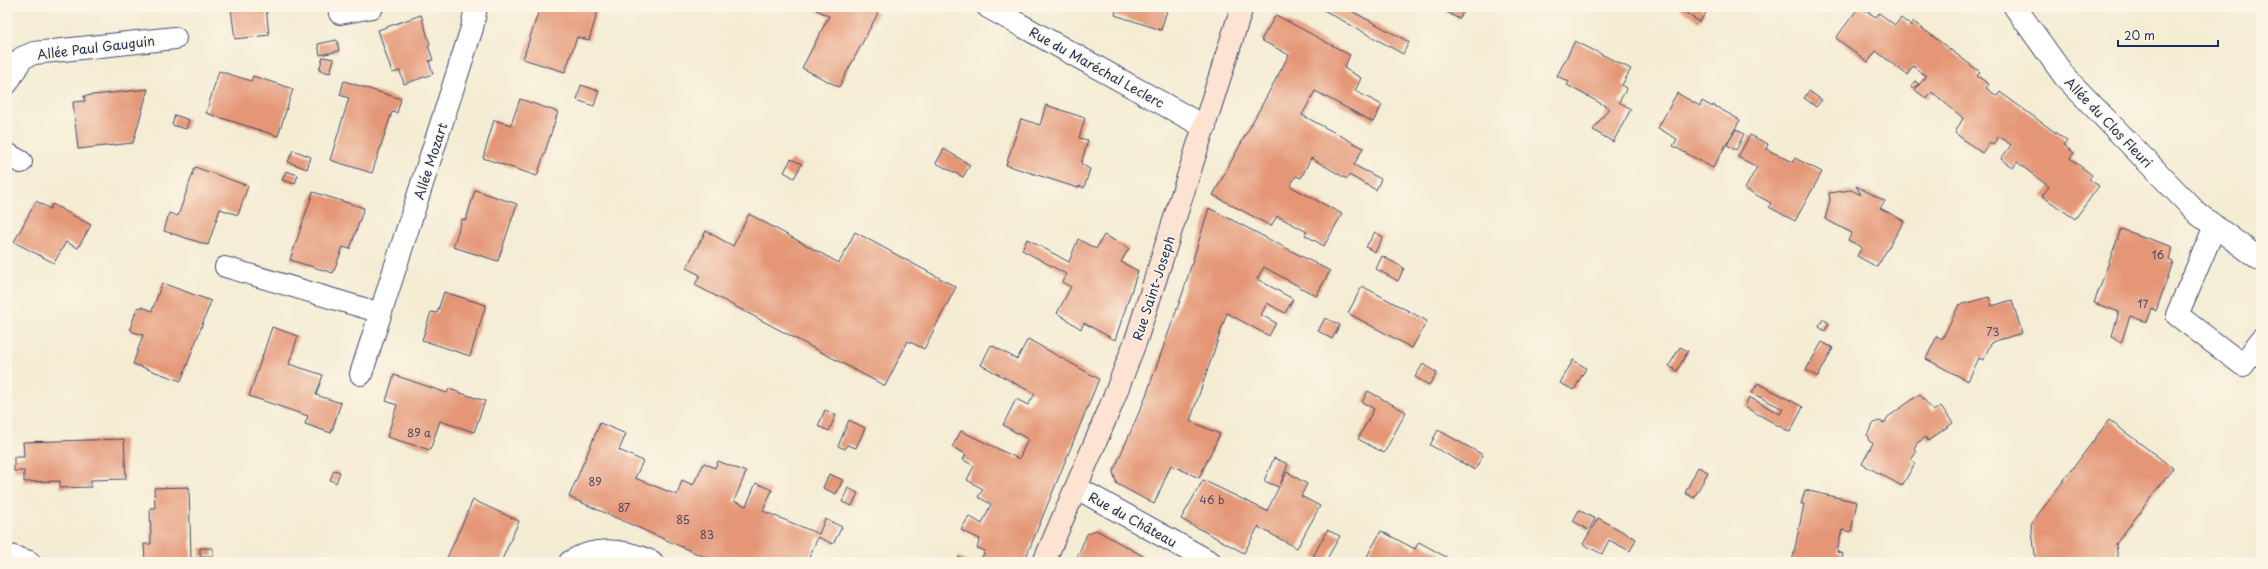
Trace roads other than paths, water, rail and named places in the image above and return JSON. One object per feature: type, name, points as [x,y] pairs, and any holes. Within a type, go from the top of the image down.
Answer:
[{"type":"street","points":[[339,7],[340,13],[372,7]]},
{"type":"street","name":"Allée Mozart","points":[[361,374],[472,28],[476,7]]},
{"type":"street","name":"Rue du Maréchal Leclerc","points":[[988,7],[1205,127]]},
{"type":"street","name":"Rue Saint-Joseph","points":[[1044,562],[1077,488],[1136,340],[1242,7]]},
{"type":"street","name":"Allée du Clos Fleuri","points":[[2015,7],[2065,77],[2198,214],[2261,260]]},
{"type":"street","name":"Allée Paul Gauguin","points":[[7,83],[22,58],[34,53],[175,38]]},
{"type":"street","points":[[2215,226],[2177,314],[2243,366],[2261,340]]},
{"type":"street","name":"Rue du Château","points":[[1077,488],[1210,562]]},
{"type":"street","points":[[574,559],[593,552],[610,550],[652,562]]},
{"type":"street","points":[[7,555],[29,562]]},
{"type":"lane","points":[[225,267],[380,313]]}]
